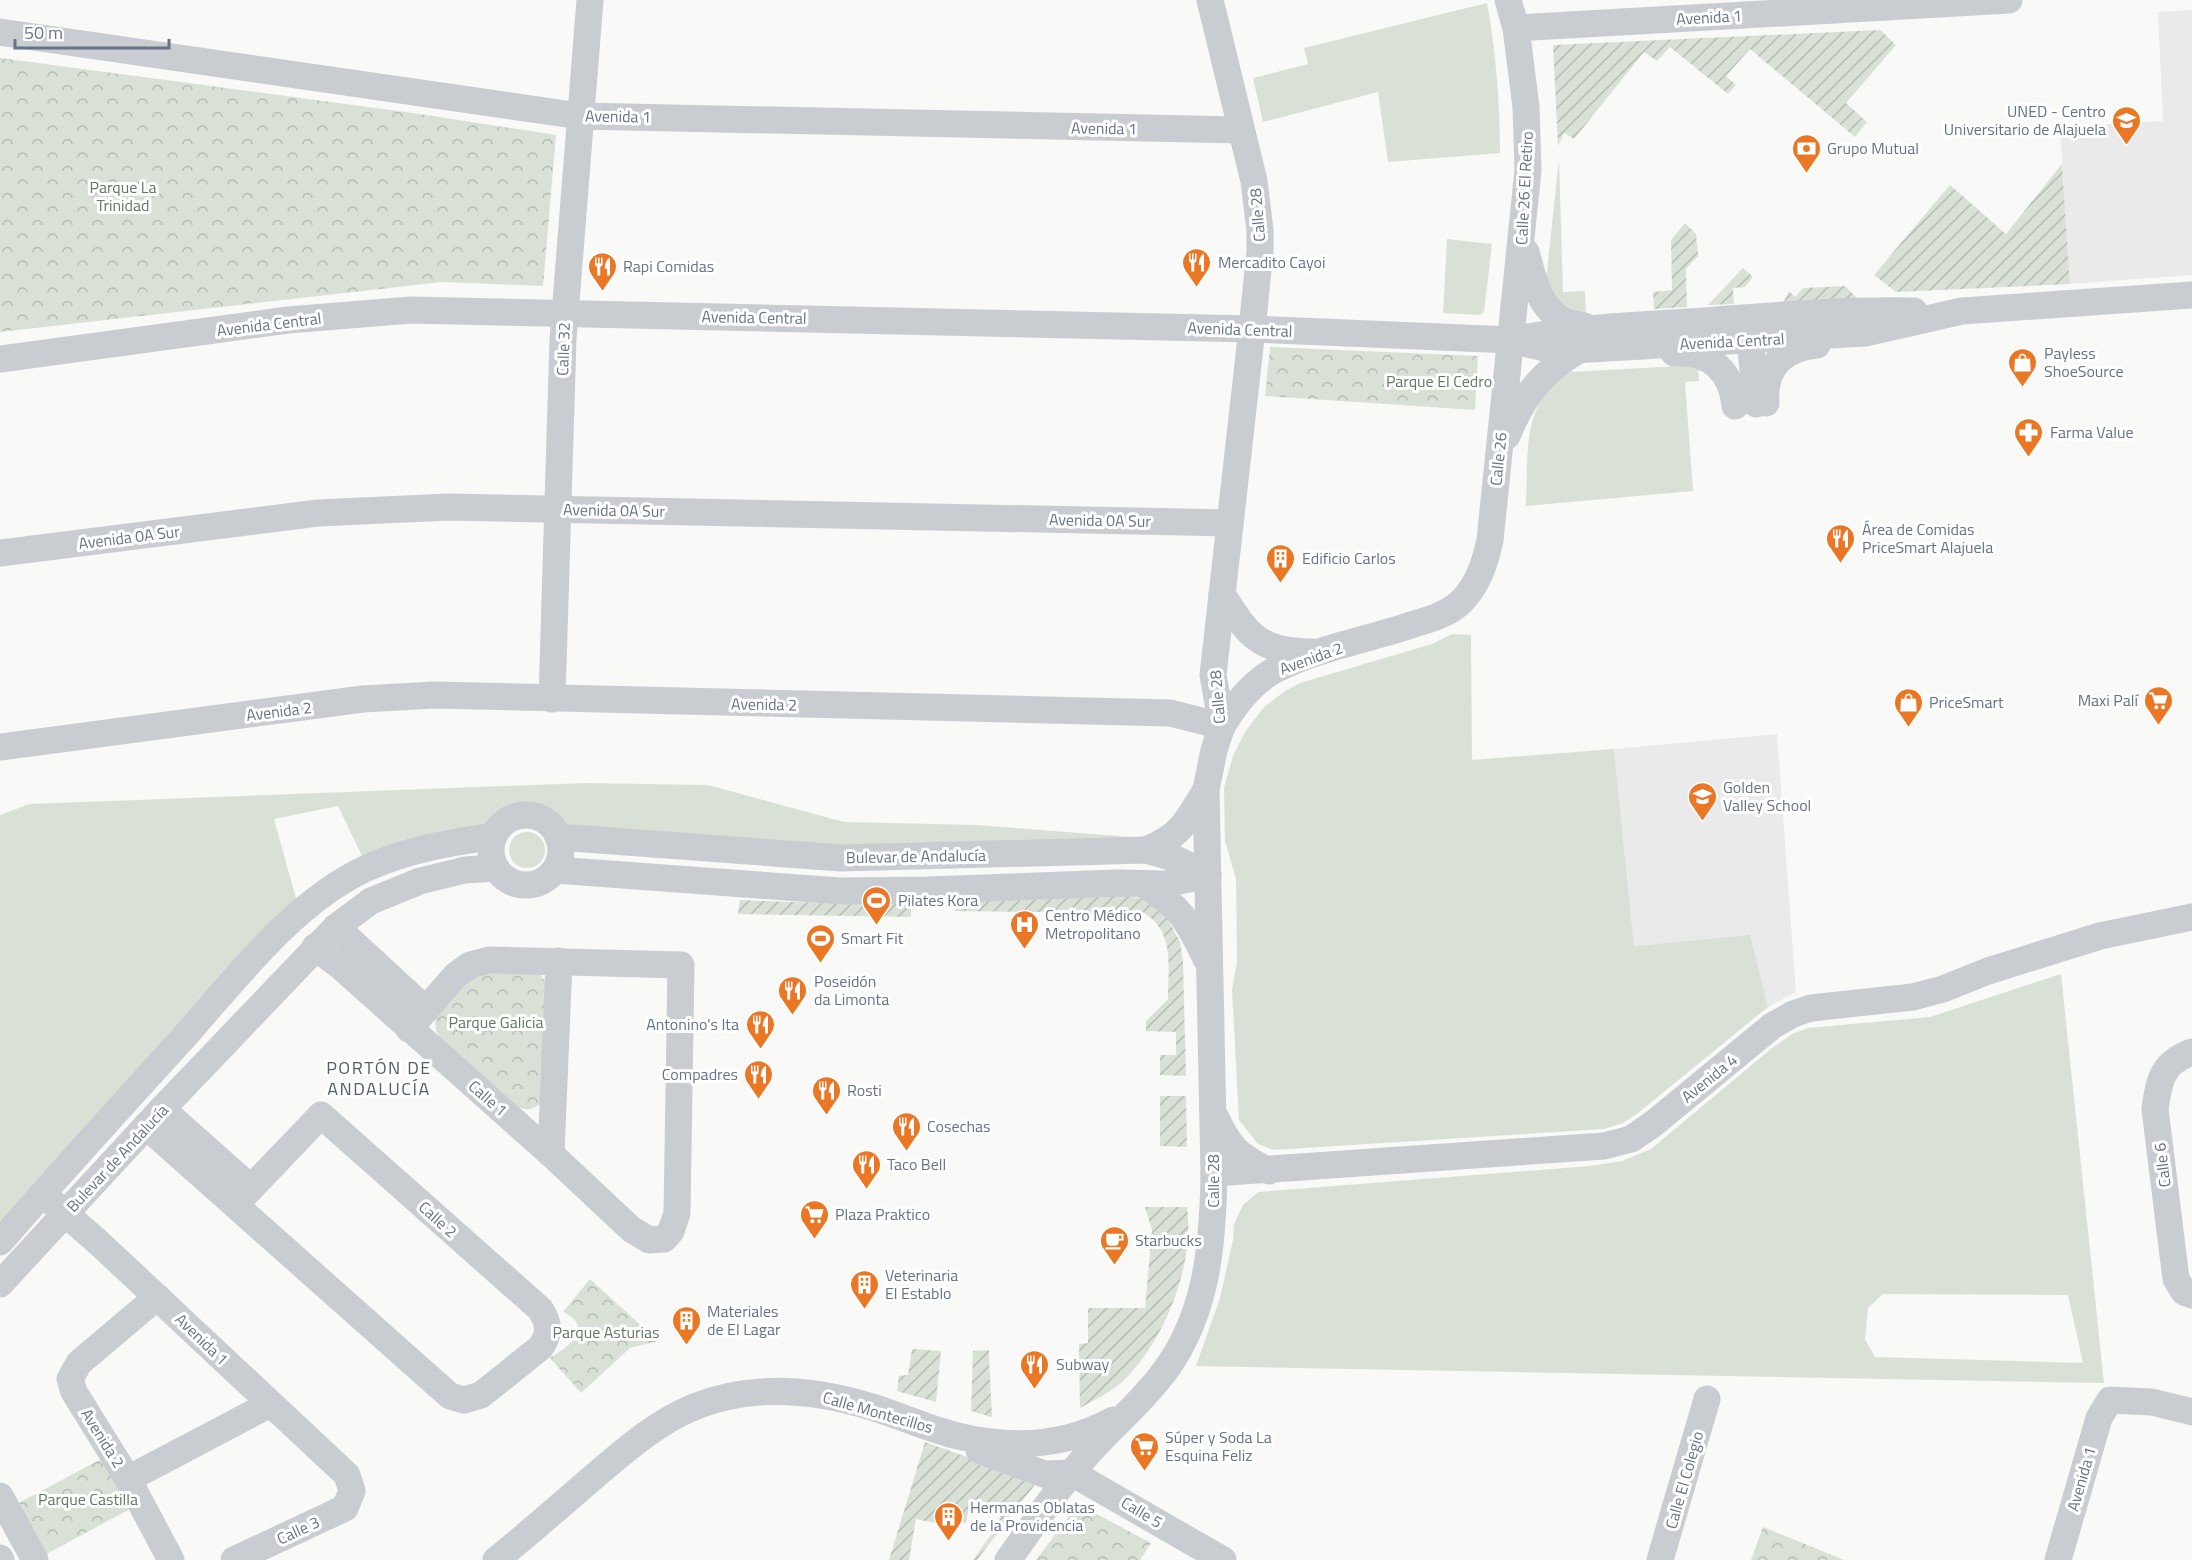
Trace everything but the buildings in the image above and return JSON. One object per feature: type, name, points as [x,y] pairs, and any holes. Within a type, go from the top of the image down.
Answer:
[{"type":"street","name":"Calle 32","points":[[552,699],[565,312],[590,0]]},
{"type":"street","name":"Calle 28","points":[[1008,1560],[1058,1480],[1158,1380],[1179,1351],[1190,1329],[1209,1262],[1214,1173],[1206,790],[1214,750],[1222,726],[1213,675],[1260,251],[1254,181],[1210,0]]},
{"type":"street","name":"Calle 26 El Retiro","points":[[1508,0],[1516,28],[1528,141],[1523,239],[1511,340]]},
{"type":"street","name":"Avenida 1","points":[[1516,28],[2009,0]]},
{"type":"street","name":"Avenida 1","points":[[0,32],[580,116],[1241,130]]},
{"type":"street","points":[[1523,239],[1542,302],[1551,313],[1563,321],[1611,338],[1631,356],[1681,353],[1710,360],[1725,374],[1734,393],[1751,405]]},
{"type":"street","name":"Avenida Central","points":[[0,359],[288,320],[411,309],[1252,329],[1511,340],[1557,351],[1580,350],[1611,338],[1862,321],[1884,310],[1951,312],[2192,295]]},
{"type":"street","name":"Avenida Central","points":[[1511,340],[1557,332],[1611,338],[1744,340],[1815,325],[1865,333],[1951,312]]},
{"type":"street","points":[[1751,405],[1765,394],[1768,379],[1776,363],[1790,351],[1806,346],[1860,342],[1909,322]]},
{"type":"street","points":[[1508,370],[1520,358],[1539,347],[1558,341],[1725,330],[1744,340],[1751,350],[1751,405]]},
{"type":"street","name":"Calle 26","points":[[1479,577],[1490,540],[1511,340]]},
{"type":"street","points":[[1498,460],[1516,414],[1533,387],[1556,364],[1580,350]]},
{"type":"street","name":"Avenida 0A Sur","points":[[0,553],[318,513],[449,507],[1230,523]]},
{"type":"street","name":"Avenida 2","points":[[0,747],[363,699],[434,695],[1170,713],[1222,726],[1241,699],[1263,678],[1290,663],[1393,632],[1448,612],[1460,603],[1479,577]]},
{"type":"street","points":[[1222,594],[1240,624],[1252,637],[1263,644],[1277,649],[1322,652]]},
{"type":"street","name":"Bulevar de Andalucía","points":[[1146,850],[1175,836],[1206,790]]},
{"type":"street","name":"Bulevar de Andalucía","points":[[0,1242],[208,1010],[294,918],[324,894],[366,868],[417,849],[494,836],[507,820],[526,816],[545,821],[558,837],[841,858],[1146,850],[1174,858],[1208,875]]},
{"type":"street","points":[[494,836],[490,846],[495,868],[510,882],[530,885],[549,877],[555,870],[560,859],[561,848],[558,837]]},
{"type":"street","points":[[684,879],[686,847]]},
{"type":"street","name":"Bulevar de Andalucía","points":[[0,1284],[154,1117],[336,927],[371,901],[420,881],[465,870],[495,868]]},
{"type":"street","name":"Bulevar de Andalucía","points":[[555,870],[840,891],[927,890],[1117,882],[1165,884],[1208,875]]},
{"type":"street","name":"Bulevar de Andalucía","points":[[1142,884],[1170,901],[1178,910],[1194,934],[1209,964]]},
{"type":"street","name":"Avenida 4","points":[[1214,1173],[1269,1171],[1604,1146],[1631,1139],[1653,1124],[1772,1026],[1793,1014],[1811,1008],[1923,994],[1943,989],[1988,970],[2100,936],[2192,917]]},
{"type":"street","name":"Calle 1","points":[[336,927],[417,1019],[551,1154],[632,1229],[649,1240],[664,1239],[672,1231],[676,1213],[681,965],[559,961]]},
{"type":"street","name":"Calle 1","points":[[315,947],[417,1019]]},
{"type":"street","points":[[417,1019],[456,975],[470,965],[489,960],[559,961],[551,1154]]},
{"type":"street","points":[[208,1010],[235,1032]]},
{"type":"street","name":"Calle 6","points":[[2188,1293],[2176,1279],[2155,1109],[2158,1085],[2165,1070],[2176,1058],[2192,1052]]},
{"type":"street","points":[[1212,1108],[1224,1135],[1235,1150],[1247,1160],[1269,1171]]},
{"type":"street","name":"Calle 2","points":[[321,1115],[540,1309],[547,1319],[549,1328],[547,1338],[541,1347],[481,1395],[464,1400],[450,1396],[243,1196],[321,1115]]},
{"type":"street","points":[[154,1117],[177,1151],[243,1196]]},
{"type":"street","points":[[1212,1226],[1224,1203],[1233,1192],[1269,1171]]},
{"type":"street","name":"Avenida 1","points":[[42,1194],[157,1296],[347,1474],[352,1491]]},
{"type":"street","name":"Avenida 2","points":[[157,1296],[79,1363],[70,1379],[74,1392],[128,1479],[171,1560]]},
{"type":"street","name":"Calle Montecillos","points":[[496,1560],[630,1446],[693,1407],[724,1397],[782,1390],[816,1394],[871,1407],[958,1436],[1019,1444],[1053,1442],[1094,1430],[1127,1412]]},
{"type":"street","name":"Calle El Colegio","points":[[1660,1560],[1707,1399]]},
{"type":"street","name":"Avenida 1","points":[[2058,1560],[2099,1418],[2110,1400],[2152,1402],[2192,1413]]},
{"type":"street","points":[[128,1479],[270,1404]]},
{"type":"street","name":"Calle 5","points":[[958,1436],[977,1449],[1058,1480],[1223,1560]]},
{"type":"street","name":"Calle 3","points":[[234,1560],[345,1508],[352,1491]]},
{"type":"street","points":[[0,1496],[35,1560]]},
{"type":"shaded area","name":"UNED - Centro Universitario de Alajuela","points":[[2192,10],[2192,275],[2070,284],[2060,127],[2163,121],[2158,12]]},
{"type":"shaded area","name":"Golden Valley School","points":[[1777,734],[1796,992],[1768,1007],[1750,936],[1634,946],[1614,749]]},
{"type":"green space","points":[[1487,3],[1497,78],[1500,153],[1388,162],[1378,92],[1263,122],[1253,78],[1308,64],[1304,48]]},
{"type":"green space","points":[[1880,30],[1896,45],[1846,103],[1867,122],[1855,137],[1750,49],[1726,76],[1736,85],[1728,94],[1670,47],[1657,61],[1644,52],[1574,139],[1564,133],[1558,146],[1553,45]]},
{"type":"green space","name":"Parque La Trinidad","points":[[0,58],[413,113],[556,135],[543,286],[442,282],[0,332]]},
{"type":"green space","points":[[1559,159],[1563,292],[1585,291],[1586,314],[1561,302],[1546,280]]},
{"type":"green space","points":[[2062,164],[2070,284],[1896,292],[1874,275],[1950,185],[2006,234]]},
{"type":"green space","points":[[1685,223],[1696,234],[1698,256],[1686,269],[1687,307],[1654,309],[1653,292],[1672,290],[1671,240]]},
{"type":"green space","points":[[1447,239],[1492,244],[1484,312],[1480,315],[1443,313]]},
{"type":"green space","points":[[1743,268],[1753,277],[1745,287],[1733,288],[1734,304],[1708,305]]},
{"type":"green space","points":[[1845,286],[1859,300],[1783,303],[1789,291],[1795,297],[1803,288]]},
{"type":"green space","name":"Parque El Cedro","points":[[1270,347],[1478,356],[1475,410],[1265,396]]},
{"type":"green space","points":[[1698,366],[1699,381],[1685,382],[1693,491],[1526,506],[1530,431],[1542,398],[1554,384],[1570,372]]},
{"type":"green space","points":[[1452,634],[1471,635],[1472,760],[1614,749],[1634,946],[1750,935],[1768,1007],[1638,1113],[1623,1123],[1604,1129],[1273,1150],[1258,1144],[1239,1120],[1232,990],[1237,961],[1236,879],[1225,841],[1224,788],[1233,756],[1245,732],[1264,707],[1285,691],[1300,683],[1432,644]]},
{"type":"green space","points":[[585,783],[708,785],[844,822],[977,825],[1131,837],[828,851],[566,830],[554,815],[537,808],[517,808],[500,815],[489,828],[364,860],[338,806],[274,819],[297,902],[0,1229],[0,815],[29,804]]},
{"type":"green space","points":[[527,832],[539,838],[545,850],[539,862],[527,868],[515,862],[509,850],[515,838]]},
{"type":"green space","points":[[1124,895],[1146,900],[1166,916],[1180,942],[1183,962],[1186,1076],[1160,1075],[1160,1055],[1176,1055],[1176,1032],[1146,1031],[1146,1021],[1168,999],[1169,963],[1168,951],[1161,930],[1144,913],[954,911],[962,902]]},
{"type":"green space","points":[[740,900],[911,904],[911,917],[738,914]]},
{"type":"green space","name":"Parque Galicia","points":[[534,973],[541,975],[545,982],[540,1104],[528,1109],[515,1106],[440,1038],[436,1029],[436,1021],[444,1003],[473,974]]},
{"type":"green space","points":[[2061,974],[2104,1383],[1196,1366],[1220,1298],[1233,1240],[1234,1224],[1243,1205],[1258,1192],[1590,1166],[1622,1161],[1651,1149],[1792,1034],[1808,1028],[1930,1017]],"holes":[[[1883,1294],[2068,1295],[2083,1363],[1875,1357],[1865,1339],[1868,1308]]]},
{"type":"green space","points":[[1160,1096],[1186,1096],[1187,1147],[1160,1146]]},
{"type":"green space","points":[[1145,1207],[1187,1207],[1186,1252],[1175,1298],[1154,1341],[1141,1361],[1111,1391],[1080,1408],[1079,1344],[1088,1343],[1088,1308],[1145,1308],[1152,1230]]},
{"type":"green space","name":"Parque Asturias","points":[[590,1279],[658,1341],[630,1348],[581,1393],[550,1358],[576,1337],[577,1324],[573,1318],[563,1312]]},
{"type":"green space","points":[[912,1349],[941,1351],[936,1402],[897,1391],[899,1376],[908,1375]]},
{"type":"green space","points":[[989,1350],[992,1417],[971,1411],[973,1351]]},
{"type":"green space","points":[[925,1442],[1037,1482],[977,1560],[973,1560],[999,1523],[1001,1510],[969,1506],[966,1523],[942,1518],[940,1524],[916,1519],[909,1560],[889,1560]]},
{"type":"green space","name":"Parque Castilla","points":[[101,1459],[130,1509],[41,1557],[13,1506]]},
{"type":"green space","points":[[1078,1504],[1151,1543],[1140,1560],[1036,1560]]},
{"type":"green space","points":[[1763,1527],[1844,1560],[1751,1560]]},
{"type":"place","name":"UNED - Centro Universitario de Alajuela","points":[[2127,146]]},
{"type":"place","name":"Grupo Mutual","points":[[1806,174]]},
{"type":"place","name":"Mercadito Cayoi","points":[[1197,288]]},
{"type":"place","name":"Rapi Comidas","points":[[602,292]]},
{"type":"place","name":"Payless ShoeSource","points":[[2023,388]]},
{"type":"place","name":"Farma Value","points":[[2029,458]]},
{"type":"place","name":"Área de Comidas PriceSmart Alajuela","points":[[1841,564]]},
{"type":"place","name":"Edificio Carlos","points":[[1281,584]]},
{"type":"place","name":"Maxi Palí","points":[[2159,726]]},
{"type":"place","name":"PriceSmart","points":[[1908,728]]},
{"type":"place","name":"Golden Valley School","points":[[1702,822]]},
{"type":"place","name":"Pilates Kora","points":[[877,926]]},
{"type":"place","name":"Centro Médico Metropolitano","points":[[1024,950]]},
{"type":"place","name":"Smart Fit","points":[[820,964]]},
{"type":"place","name":"Poseidón da Limonta","points":[[793,1016]]},
{"type":"place","name":"Antonino's Ita","points":[[760,1050]]},
{"type":"place","name":"Compadres","points":[[759,1100]]},
{"type":"place","name":"Rosti","points":[[826,1116]]},
{"type":"place","name":"Cosechas","points":[[906,1152]]},
{"type":"place","name":"Taco Bell","points":[[866,1190]]},
{"type":"place","name":"Plaza Praktico","points":[[814,1240]]},
{"type":"place","name":"Starbucks","points":[[1114,1266]]},
{"type":"place","name":"Veterinaria El Establo","points":[[864,1310]]},
{"type":"place","name":"Materiales de El Lagar","points":[[686,1346]]},
{"type":"place","name":"Subway","points":[[1035,1390]]},
{"type":"place","name":"Súper y Soda La Esquina Feliz","points":[[1144,1472]]},
{"type":"place","name":"Hermanas Oblatas de la Providencia","points":[[949,1542]]},
{"type":"district","name":"PORTÓN DE ANDALUCÍA","points":[[379,1078]]}]
